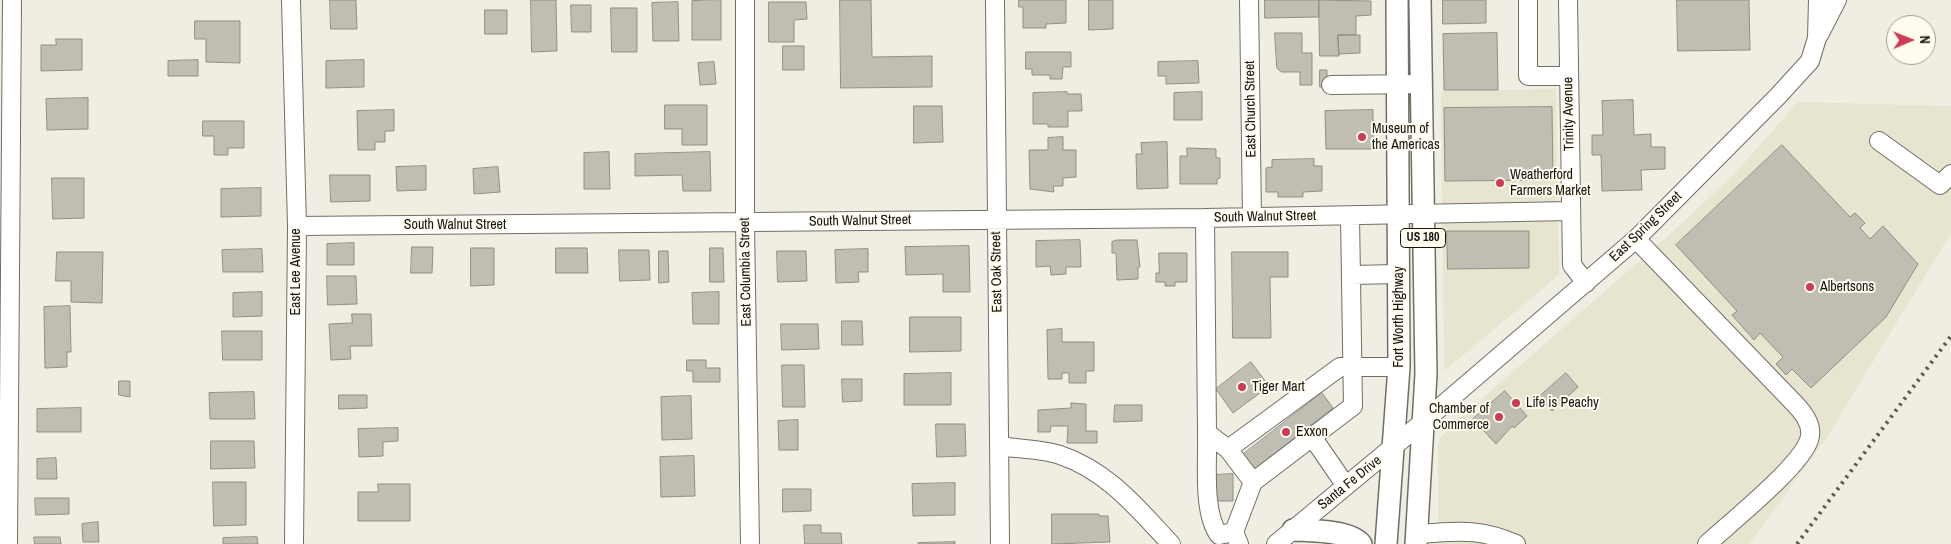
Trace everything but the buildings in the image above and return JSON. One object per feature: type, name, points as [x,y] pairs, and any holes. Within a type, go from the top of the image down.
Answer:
[{"type":"main road","name":"Fort Worth Highway","points":[[1386,544],[1399,367],[1397,0]]},
{"type":"main road","name":"Fort Worth Highway","points":[[1417,541],[1426,374],[1420,0]]},
{"type":"main road","points":[[1293,530],[1332,532],[1354,542]]},
{"type":"street","points":[[8,544],[5,365],[12,0]]},
{"type":"street","name":"East Lee Avenue","points":[[292,0],[297,226],[294,544]]},
{"type":"street","name":"East Columbia Street","points":[[745,0],[745,223],[750,544]]},
{"type":"street","name":"East Oak Street","points":[[995,0],[1000,544]]},
{"type":"street","name":"East Church Street","points":[[1249,0],[1252,218]]},
{"type":"street","points":[[1528,0],[1528,76],[1569,76]]},
{"type":"street","name":"Trinity Avenue","points":[[1568,0],[1572,265],[1586,283]]},
{"type":"street","name":"East Spring Street","points":[[1423,422],[1636,239],[1778,96],[1810,61],[1817,38],[1818,0]]},
{"type":"street","points":[[1817,38],[1837,0]]},
{"type":"street","points":[[1332,85],[1421,84]]},
{"type":"street","points":[[1879,141],[1940,185],[1951,174]]},
{"type":"street","name":"South Walnut Street","points":[[297,226],[1252,218],[1570,211]]},
{"type":"street","points":[[1205,218],[1208,498],[1213,527],[1219,535],[1236,538],[1253,482],[1353,406],[1350,216]]},
{"type":"street","points":[[1636,239],[1798,406],[1809,423],[1809,439],[1792,465],[1707,544]]},
{"type":"street","points":[[1351,275],[1398,274]]},
{"type":"street","points":[[1228,450],[1340,367],[1399,367]]},
{"type":"street","name":"Santa Fe Drive","points":[[1276,544],[1423,422]]},
{"type":"street","points":[[1207,433],[1228,450],[1253,482]]},
{"type":"street","points":[[1313,438],[1346,486]]},
{"type":"street","points":[[999,446],[1059,455],[1093,469],[1117,486],[1171,544]]},
{"type":"street","points":[[1417,541],[1493,535],[1514,544]]},
{"type":"shaded area","name":"Weatherford Farmers Market","points":[[1556,89],[1559,275],[1444,371],[1441,91]]},
{"type":"shaded area","points":[[1798,102],[1951,106],[1951,233],[1826,439],[1749,544],[1438,544],[1438,448],[1440,438],[1459,419],[1677,228],[1735,173]]},
{"type":"railway","points":[[1797,544],[1951,336]]},
{"type":"place","name":"Museum of the Americas","points":[[1362,137]]},
{"type":"place","name":"Weatherford Farmers Market","points":[[1500,183]]},
{"type":"place","name":"Albertsons","points":[[1810,287]]},
{"type":"place","name":"Tiger Mart","points":[[1242,387]]},
{"type":"place","name":"Life is Peachy","points":[[1516,403]]},
{"type":"place","name":"Chamber of Commerce","points":[[1499,417]]},
{"type":"place","name":"Exxon","points":[[1286,432]]}]
